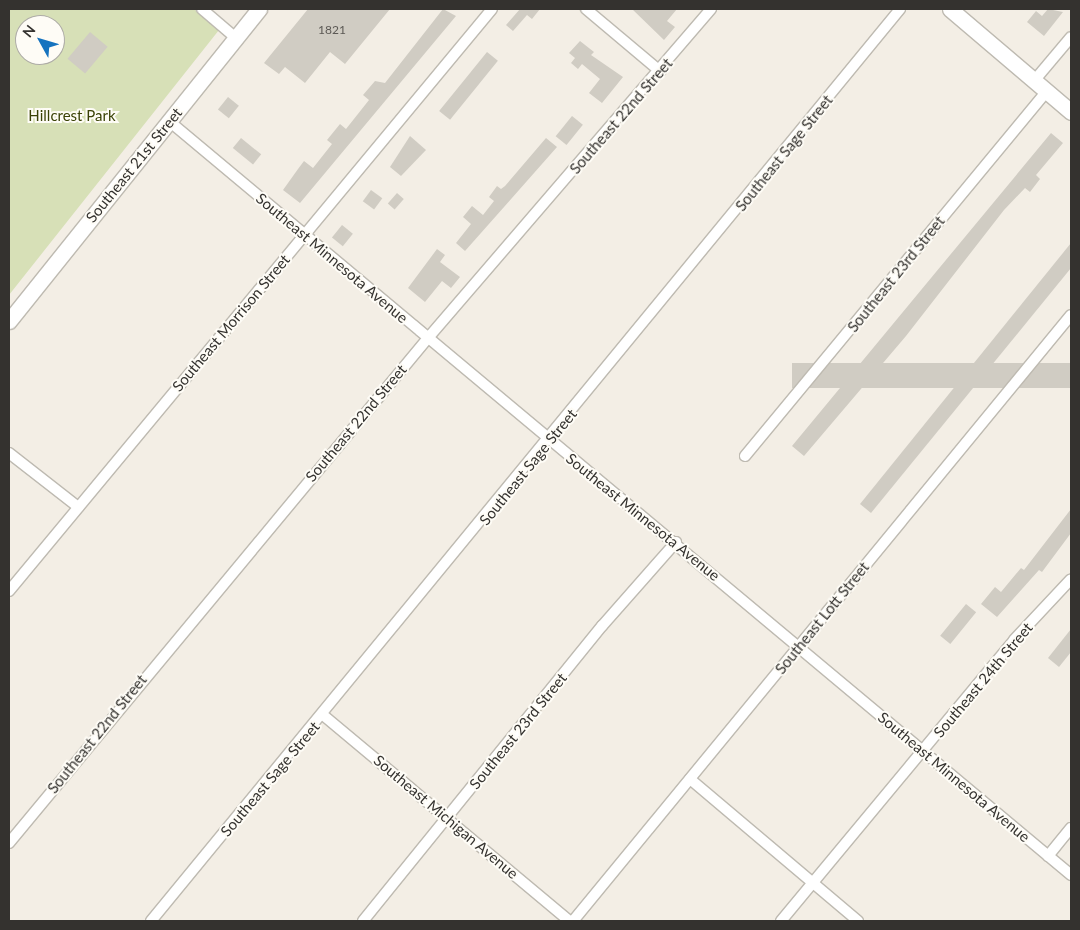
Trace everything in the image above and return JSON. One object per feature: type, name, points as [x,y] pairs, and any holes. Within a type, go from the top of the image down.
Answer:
[{"type":"main road","name":"Southeast 21st Street","points":[[9,321],[259,9]]},
{"type":"main road","points":[[950,9],[1071,112]]},
{"type":"street","points":[[202,9],[236,38]]},
{"type":"street","name":"Southeast Morrison Street","points":[[9,591],[492,9]]},
{"type":"street","points":[[586,9],[660,71]]},
{"type":"street","name":"Southeast 22nd Street","points":[[9,843],[428,338],[660,71],[711,9]]},
{"type":"street","name":"Southeast Sage Street","points":[[152,921],[550,440],[900,9]]},
{"type":"street","points":[[1034,81],[1071,37]]},
{"type":"street","name":"Southeast 23rd Street","points":[[744,456],[1047,91]]},
{"type":"street","name":"Southeast Minnesota Avenue","points":[[168,121],[550,440],[676,542],[922,752],[1071,875]]},
{"type":"street","name":"Southeast Lott Street","points":[[573,921],[1071,315]]},
{"type":"street","points":[[9,453],[78,507]]},
{"type":"street","name":"Southeast 23rd Street","points":[[362,921],[448,818],[602,626],[676,542]]},
{"type":"street","name":"Southeast 24th Street","points":[[781,921],[1014,640],[1071,579]]},
{"type":"street","name":"Southeast Michigan Avenue","points":[[323,715],[569,921]]},
{"type":"street","points":[[690,779],[858,921]]},
{"type":"street","points":[[1048,856],[1071,828]]},
{"type":"green space","name":"Hillcrest Park","points":[[9,9],[194,9],[219,30],[9,295]]},
{"type":"building","points":[[308,9],[390,9],[345,64],[330,52],[305,83],[285,67],[279,74],[264,63]]},
{"type":"building","points":[[443,9],[456,16],[300,203],[283,190],[304,161],[313,168],[332,144],[327,140],[340,124],[346,129],[369,100],[363,95],[375,81],[385,83]]},
{"type":"building","points":[[520,9],[540,9],[532,19],[527,15],[513,31],[506,25]]},
{"type":"building","points":[[632,9],[677,9],[667,21],[675,27],[664,40]]},
{"type":"building","points":[[1048,9],[1063,12],[1044,36],[1027,22],[1036,11],[1042,16]]},
{"type":"building","points":[[90,32],[108,47],[85,74],[68,59]]},
{"type":"building","points":[[580,41],[594,52],[591,55],[623,77],[602,103],[589,93],[600,79],[582,64],[578,69],[571,63],[575,58],[569,53]]},
{"type":"building","points":[[487,52],[498,61],[450,120],[439,111]]},
{"type":"building","points":[[228,97],[239,106],[229,118],[218,109]]},
{"type":"building","points":[[572,116],[583,125],[567,145],[556,136]]},
{"type":"building","points":[[1051,133],[1063,143],[1036,175],[1040,179],[1030,192],[1025,188],[1004,210],[906,336],[804,456],[792,446]]},
{"type":"building","points":[[410,136],[426,150],[401,176],[390,167]]},
{"type":"building","points":[[241,138],[261,154],[253,164],[233,148]]},
{"type":"building","points":[[546,138],[557,147],[465,251],[456,243],[471,224],[463,217],[472,206],[483,215],[494,201],[489,197],[497,186],[501,189],[505,186]]},
{"type":"building","points":[[371,190],[382,198],[374,210],[363,201]]},
{"type":"building","points":[[397,193],[404,199],[395,209],[388,204]]},
{"type":"building","points":[[342,225],[353,234],[343,246],[332,237]]},
{"type":"building","points":[[1071,243],[1071,268],[871,513],[860,504]]},
{"type":"building","points":[[437,249],[445,255],[440,262],[460,277],[451,288],[442,281],[425,302],[408,288]]},
{"type":"building","points":[[792,363],[1071,363],[1071,388],[792,388]]},
{"type":"building","points":[[1071,509],[1071,533],[1042,572],[1039,570],[997,617],[981,604],[995,587],[1001,592],[1021,568],[1024,570]]},
{"type":"building","points":[[966,604],[976,612],[950,644],[940,636]]},
{"type":"building","points":[[1071,629],[1071,652],[1059,667],[1048,658]]}]
